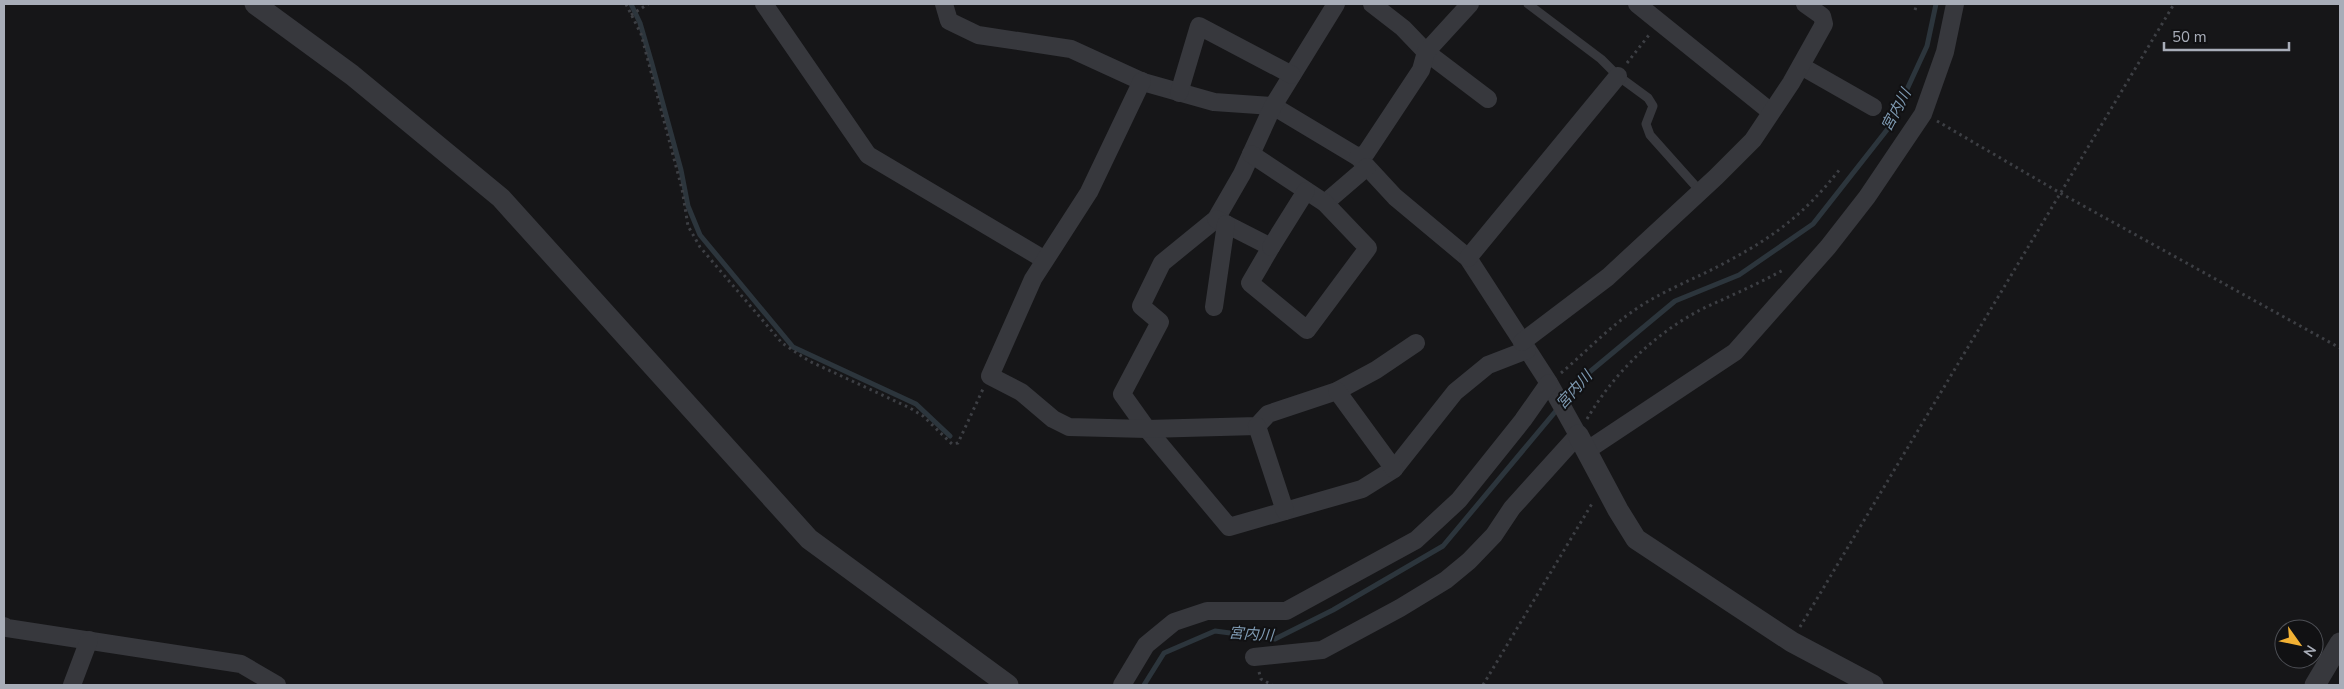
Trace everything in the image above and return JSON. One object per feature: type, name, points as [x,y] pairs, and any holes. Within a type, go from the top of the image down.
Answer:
[{"type":"street","points":[[255,4],[352,75],[501,198],[808,539],[1008,685]]},
{"type":"street","points":[[764,4],[868,155],[1046,260]]},
{"type":"street","points":[[944,4],[949,22],[978,35],[1071,48],[1142,81],[1214,102],[1273,106],[1362,162],[1395,196],[1468,258],[1549,383],[1608,492],[1636,539],[1792,642],[1873,685]]},
{"type":"street","points":[[1214,307],[1221,222],[1273,106],[1336,4]]},
{"type":"street","points":[[1372,4],[1403,28],[1426,52],[1488,99]]},
{"type":"street","points":[[1325,203],[1362,162],[1421,70],[1426,52],[1470,4]]},
{"type":"street","points":[[1637,4],[1771,112]]},
{"type":"street","points":[[1221,222],[1162,263],[1141,306],[1160,322],[1122,394],[1147,429],[1229,527],[1362,489],[1394,469],[1456,392],[1488,365],[1525,346],[1608,277],[1753,140],[1802,66],[1824,24],[1822,16],[1805,4]]},
{"type":"street","points":[[1254,658],[1322,650],[1400,608],[1446,580],[1469,561],[1494,535],[1518,501],[1582,443],[1735,352],[1834,240],[1867,197],[1923,114],[1945,52],[1955,4]]},
{"type":"street","points":[[1180,93],[1199,26],[1292,75]]},
{"type":"street","points":[[1802,66],[1873,107]]},
{"type":"street","points":[[1468,258],[1618,76]]},
{"type":"street","points":[[1142,81],[1089,192],[1033,279],[990,376],[1021,392],[1053,419],[1069,427],[1147,429],[1257,426],[1268,414],[1337,391],[1376,370],[1416,343]]},
{"type":"street","points":[[1251,154],[1325,203],[1368,248],[1307,330],[1250,283],[1306,191]]},
{"type":"street","points":[[1221,222],[1271,247]]},
{"type":"street","points":[[1122,685],[1146,645],[1174,622],[1207,610],[1286,611],[1416,540],[1459,500],[1524,420],[1549,383]]},
{"type":"street","points":[[1337,391],[1394,469]]},
{"type":"street","points":[[1257,426],[1285,511]]},
{"type":"street","points":[[4,626],[241,664],[277,685]]},
{"type":"street","points":[[72,685],[89,640]]},
{"type":"street","points":[[2315,685],[2340,643]]},
{"type":"lane","points":[[1528,4],[1602,59],[1618,76],[1648,98],[1653,106],[1646,124],[1650,135],[1700,191]]},
{"type":"path","points":[[626,4],[641,34],[682,189],[688,226],[700,247],[782,343],[810,361],[910,408],[923,416],[952,444],[958,443],[990,376]]},
{"type":"path","points":[[631,15],[648,4]]},
{"type":"path","points":[[1915,10],[1917,4]]},
{"type":"path","points":[[1792,642],[2062,194],[2174,4]]},
{"type":"path","points":[[1618,76],[1659,22]]},
{"type":"path","points":[[1923,114],[2062,194],[2340,348]]},
{"type":"path","points":[[1549,383],[1613,326],[1639,307],[1683,281],[1729,261],[1786,226],[1804,211],[1840,169]]},
{"type":"path","points":[[1582,443],[1603,393],[1616,377],[1664,332],[1702,310],[1790,266]]},
{"type":"path","points":[[1483,685],[1591,504],[1608,492]]},
{"type":"waterway","points":[[631,4],[640,23],[652,64],[681,170],[688,206],[700,235],[793,347],[916,404],[950,436]]},
{"type":"waterway","name":"宮内川","points":[[1144,685],[1164,653],[1215,631],[1275,639],[1333,610],[1443,546],[1586,375],[1675,301],[1739,275],[1813,224],[1890,126],[1927,46],[1936,4]]}]
